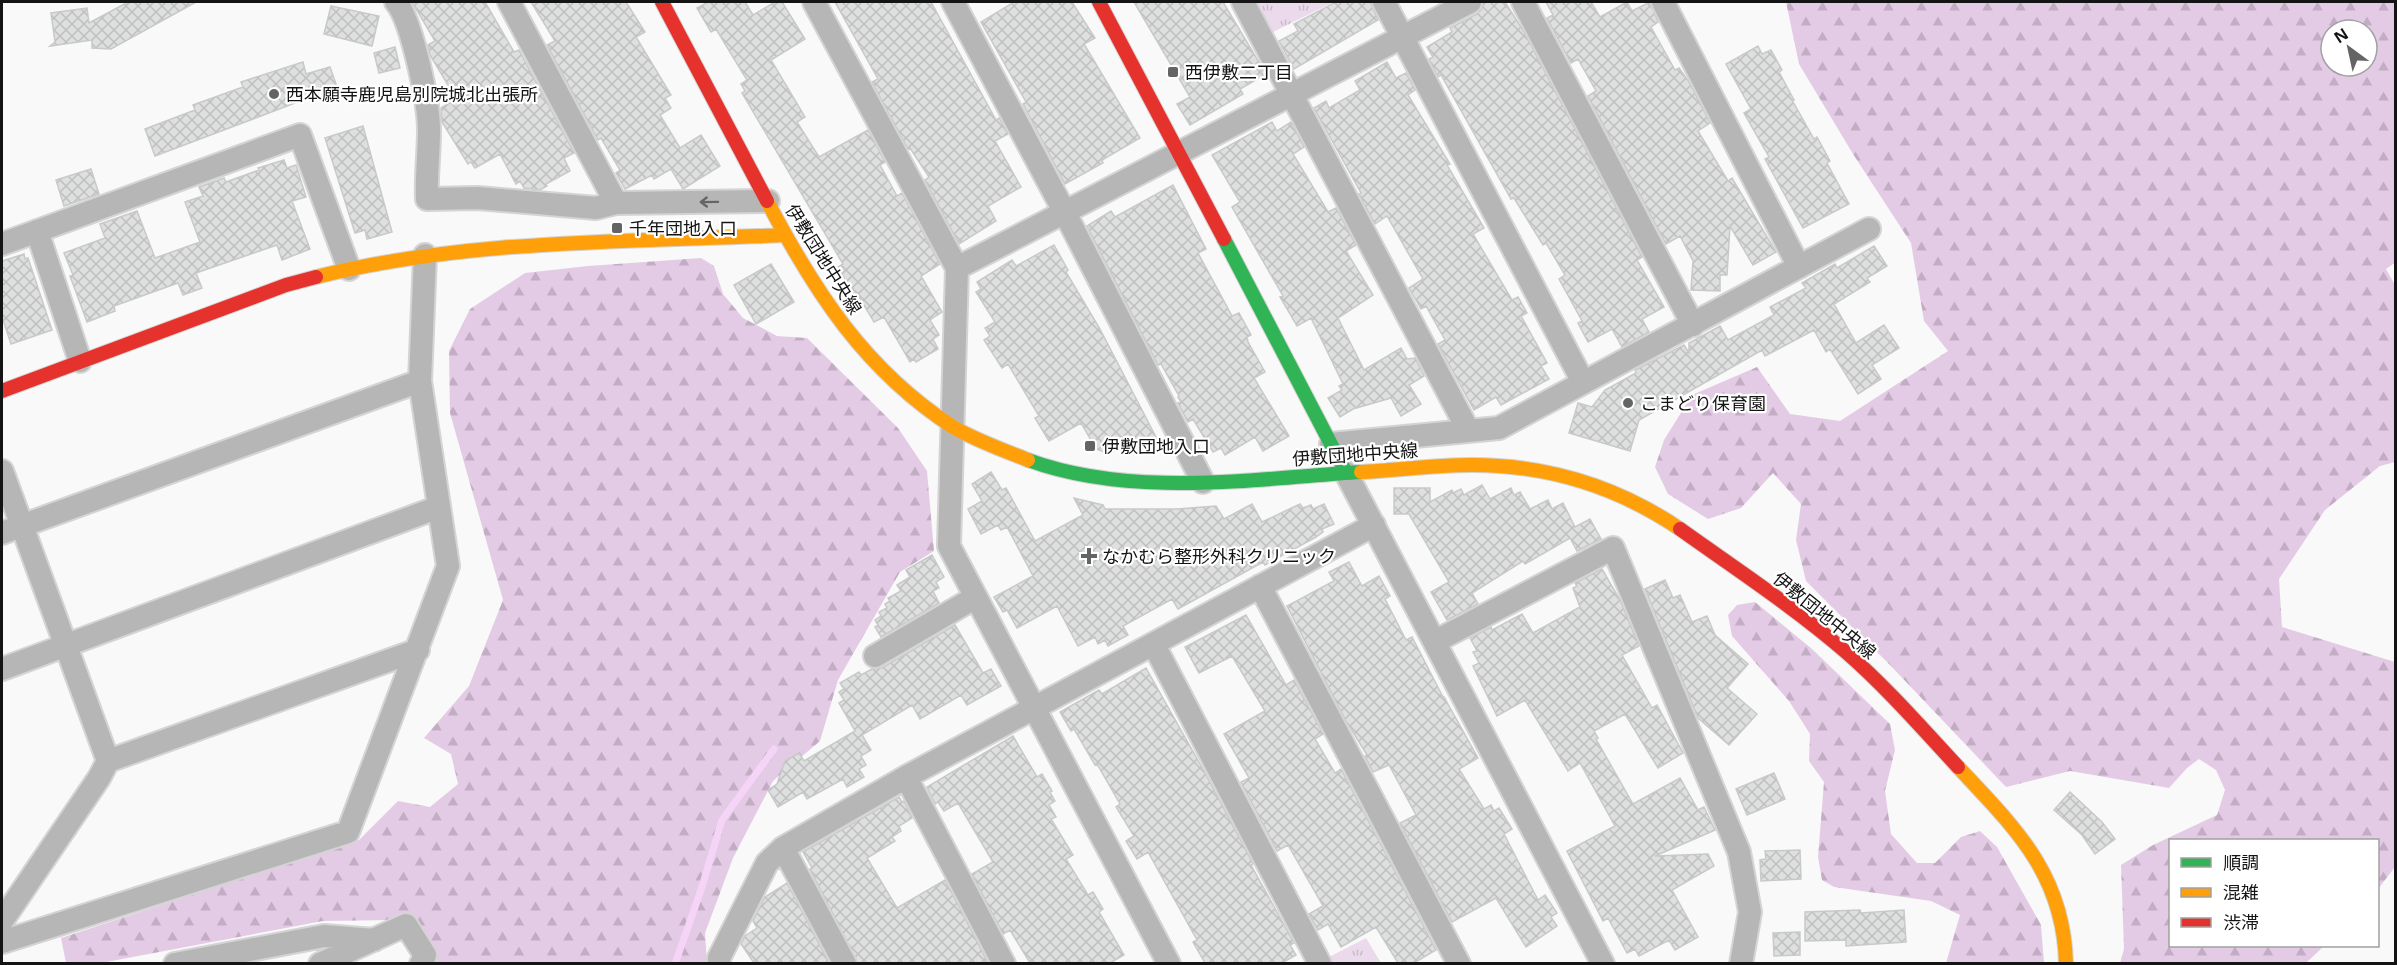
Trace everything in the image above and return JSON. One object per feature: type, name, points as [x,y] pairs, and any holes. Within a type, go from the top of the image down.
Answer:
[{"type":"street","points":[[396,2],[406,21],[416,51],[429,128],[426,170],[428,199],[478,198],[596,208],[616,203],[768,201]]},
{"type":"street","points":[[509,2],[616,203]]},
{"type":"street","name":"伊敷団地中央線","points":[[662,2],[785,235],[847,332],[881,369],[954,428],[988,445],[1047,466],[1116,481],[1203,482],[1472,465],[1516,468],[1579,480],[1624,496],[1666,519],[1804,618],[1861,666],[2023,840],[2046,877],[2059,911],[2066,938],[2066,963]]},
{"type":"street","points":[[814,2],[957,268],[954,428],[950,455],[950,546],[1169,963]]},
{"type":"street","points":[[952,2],[1065,213],[1203,482]]},
{"type":"street","points":[[1099,2],[1603,963]]},
{"type":"street","points":[[1243,2],[1468,430]]},
{"type":"street","points":[[1384,2],[1583,382]]},
{"type":"street","points":[[957,268],[1470,2]]},
{"type":"street","points":[[1523,2],[1693,325]]},
{"type":"street","points":[[1663,2],[1799,267]]},
{"type":"street","points":[[2,244],[300,135],[349,268]]},
{"type":"street","points":[[1331,444],[1499,428],[1869,230]]},
{"type":"street","points":[[37,231],[80,361]]},
{"type":"street","points":[[2,391],[286,285],[349,268],[425,255],[523,247],[785,235]]},
{"type":"street","points":[[2,942],[348,832],[448,566],[420,381],[425,255]]},
{"type":"street","points":[[11,529],[420,381]]},
{"type":"street","points":[[2,471],[11,529],[66,645],[108,761]]},
{"type":"street","points":[[2,669],[439,507]]},
{"type":"street","points":[[719,963],[718,958],[767,863],[783,848],[1034,707],[1154,645],[1374,525]]},
{"type":"street","points":[[1436,641],[1613,548],[1739,852],[1750,912],[1741,963]]},
{"type":"street","points":[[1260,586],[1459,963]]},
{"type":"street","points":[[875,656],[976,597]]},
{"type":"street","points":[[1154,645],[1320,963]]},
{"type":"street","points":[[2,921],[99,778],[108,761],[418,650]]},
{"type":"street","points":[[906,777],[1004,963]]},
{"type":"street","points":[[783,848],[845,963]]},
{"type":"street","points":[[320,963],[406,925],[425,955],[421,963]]},
{"type":"street","points":[[175,963],[324,936],[374,940]]},
{"type":"green space","points":[[1255,2],[1334,2],[1271,33]]},
{"type":"green space","points":[[1786,2],[2395,2],[2396,262],[2386,269],[2395,285],[2395,462],[2380,466],[2325,510],[2279,579],[2282,627],[2395,662],[2395,867],[2379,888],[2379,839],[2169,839],[2169,947],[2323,947],[2306,963],[2120,963],[2124,949],[2121,865],[2153,845],[2217,815],[2225,790],[2216,770],[2199,759],[2187,768],[2169,788],[2070,771],[2006,787],[1806,581],[1796,540],[1801,504],[1773,473],[1741,508],[1708,519],[1668,494],[1655,467],[1664,440],[1692,395],[1757,367],[1790,414],[1840,421],[1948,351],[1924,321],[1911,243],[1853,154],[1799,64]]},
{"type":"green space","points":[[701,258],[714,266],[723,294],[743,318],[777,336],[807,338],[898,428],[927,471],[934,551],[900,572],[838,680],[820,741],[773,781],[733,858],[705,933],[707,963],[430,963],[396,920],[323,921],[101,963],[66,963],[61,938],[359,840],[398,801],[430,807],[458,784],[451,754],[424,738],[469,686],[503,600],[450,413],[449,351],[470,309],[525,273]]},
{"type":"green space","points":[[1755,602],[1812,649],[1890,724],[1895,750],[1885,791],[1891,834],[1917,863],[1935,863],[1961,837],[1980,831],[1997,847],[2041,925],[2044,963],[1946,963],[1960,915],[1931,901],[1834,887],[1822,880],[1818,857],[1824,782],[1809,761],[1810,734],[1789,701],[1732,636],[1728,615],[1737,605]]},
{"type":"green space","points":[[1366,938],[1381,963],[1330,963],[1327,958]]},
{"type":"building","points":[[128,2],[196,2],[111,49],[92,48],[92,40],[50,46],[55,42],[51,13],[87,8],[89,23]]},
{"type":"building","points":[[412,2],[485,2],[514,52],[519,50],[574,153],[564,158],[570,171],[546,184],[547,186],[540,190],[524,188],[520,181],[516,184],[500,154],[475,168],[471,162],[468,164],[442,122],[441,108],[451,101],[446,93],[451,90],[430,55],[428,45],[435,41]]},
{"type":"building","points":[[531,2],[626,2],[645,32],[636,37],[671,95],[665,98],[671,108],[660,115],[680,148],[701,135],[720,166],[683,189],[671,169],[654,179],[652,175],[625,189],[616,173],[620,170],[601,138],[598,140],[547,45],[555,41]]},
{"type":"building","points":[[708,2],[745,2],[753,15],[775,2],[782,2],[805,39],[771,60],[805,117],[797,122],[819,157],[868,130],[885,162],[880,165],[897,196],[902,193],[940,264],[921,276],[942,312],[930,320],[939,335],[933,339],[938,349],[916,362],[914,359],[910,362],[884,317],[874,322],[858,295],[855,297],[838,267],[843,264],[742,93],[745,91],[741,84],[747,80],[716,29],[711,32],[697,8]]},
{"type":"building","points":[[835,2],[931,2],[996,120],[999,118],[1008,134],[995,141],[1021,187],[988,206],[996,221],[959,244],[925,180],[929,177],[910,148],[908,149],[872,82],[878,79]]},
{"type":"building","points":[[1014,2],[1072,2],[1095,38],[1084,44],[1140,138],[1102,160],[1103,163],[1065,184],[1023,104],[1026,102],[981,22]]},
{"type":"building","points":[[1134,2],[1223,2],[1266,74],[1240,89],[1243,94],[1190,125],[1177,104],[1190,97]]},
{"type":"building","points":[[1336,2],[1370,2],[1378,20],[1294,69],[1279,41],[1298,31],[1294,24]]},
{"type":"building","points":[[1483,2],[1505,2],[1524,32],[1642,257],[1637,260],[1664,307],[1642,319],[1649,332],[1622,347],[1612,329],[1588,342],[1578,323],[1582,321],[1559,279],[1565,275],[1546,243],[1543,245],[1514,198],[1511,199],[1441,75],[1438,77],[1429,59],[1433,57],[1427,47],[1452,32],[1450,28],[1477,14],[1482,9]]},
{"type":"building","points":[[1546,2],[1591,2],[1600,17],[1627,2],[1632,11],[1650,2],[1658,22],[1651,27],[1675,70],[1679,68],[1689,82],[1710,123],[1698,131],[1728,181],[1732,178],[1776,252],[1753,265],[1730,226],[1727,275],[1720,275],[1720,291],[1691,290],[1693,261],[1680,236],[1666,244],[1588,96],[1596,91],[1578,59],[1571,63],[1547,18],[1553,15]]},
{"type":"building","points":[[331,6],[379,16],[372,46],[324,34]]},
{"type":"building","points":[[1758,46],[1762,54],[1771,50],[1782,70],[1779,72],[1794,100],[1792,100],[1814,139],[1817,137],[1830,161],[1827,163],[1849,204],[1803,228],[1765,159],[1769,157],[1744,113],[1751,109],[1726,64]]},
{"type":"building","points":[[395,47],[400,68],[379,73],[374,53]]},
{"type":"building","points":[[303,62],[306,74],[330,67],[337,87],[296,99],[298,102],[155,156],[145,129],[195,110],[193,105],[243,87],[241,82]]},
{"type":"building","points":[[1387,62],[1396,78],[1406,73],[1415,90],[1408,95],[1450,164],[1447,165],[1484,228],[1473,234],[1512,300],[1518,297],[1527,313],[1521,316],[1547,363],[1541,366],[1549,379],[1501,405],[1496,397],[1474,410],[1438,344],[1445,340],[1426,306],[1421,309],[1409,288],[1423,279],[1387,216],[1375,224],[1359,194],[1361,193],[1314,108],[1326,101],[1329,108],[1360,90],[1355,81]]},
{"type":"building","points":[[1272,122],[1277,131],[1291,122],[1304,147],[1293,154],[1328,212],[1336,208],[1356,245],[1346,251],[1373,295],[1338,318],[1364,370],[1401,348],[1407,359],[1415,358],[1424,376],[1409,385],[1421,404],[1401,416],[1391,398],[1353,409],[1340,417],[1328,398],[1342,390],[1339,386],[1343,384],[1311,318],[1297,326],[1280,297],[1283,296],[1232,207],[1240,202],[1212,155]]},
{"type":"building","points":[[363,126],[392,232],[367,239],[365,230],[355,233],[325,138]]},
{"type":"building","points":[[284,160],[287,168],[296,165],[306,197],[292,201],[310,249],[282,260],[277,245],[196,273],[202,288],[183,295],[178,283],[114,306],[115,311],[87,322],[64,253],[105,238],[100,224],[137,211],[155,258],[200,242],[185,202],[203,196],[199,187],[224,178],[226,182]]},
{"type":"building","points":[[91,169],[99,194],[64,206],[56,180]]},
{"type":"building","points":[[1173,185],[1206,249],[1198,253],[1232,316],[1239,313],[1251,335],[1247,337],[1248,342],[1265,372],[1254,378],[1289,436],[1263,451],[1255,437],[1225,455],[1221,448],[1213,452],[1193,419],[1188,422],[1178,403],[1181,402],[1179,396],[1161,364],[1158,365],[1087,226],[1111,211],[1115,217]]},
{"type":"building","points":[[1054,245],[1068,270],[1066,272],[1100,329],[1158,441],[1136,453],[1130,442],[1109,454],[1096,449],[1081,423],[1049,441],[1035,418],[1039,416],[1008,364],[1002,368],[984,340],[990,336],[985,328],[995,322],[976,292],[981,289],[977,282],[1012,260],[1016,266]]},
{"type":"building","points":[[1874,246],[1887,266],[1867,278],[1870,282],[1834,304],[1856,343],[1884,325],[1899,348],[1872,365],[1881,379],[1858,394],[1830,349],[1826,352],[1814,330],[1765,356],[1762,350],[1639,420],[1630,451],[1569,433],[1578,403],[1592,407],[1605,390],[1636,373],[1635,370],[1684,345],[1689,353],[1689,343],[1720,326],[1728,340],[1774,315],[1770,307],[1806,288],[1802,283],[1835,264],[1837,268]]},
{"type":"building","points":[[24,254],[25,259],[28,258],[52,330],[11,344],[2,317],[2,261]]},
{"type":"building","points":[[771,264],[794,302],[756,324],[734,285]]},
{"type":"building","points":[[991,472],[1002,490],[1006,488],[1035,541],[1083,515],[1074,498],[1103,505],[1105,509],[1177,509],[1216,506],[1224,519],[1252,504],[1262,522],[1300,504],[1303,508],[1311,505],[1313,509],[1324,504],[1334,524],[1322,529],[1323,532],[1316,537],[1265,565],[1263,562],[1178,609],[1172,599],[1123,626],[1128,635],[1108,646],[1105,640],[1098,644],[1095,637],[1078,646],[1057,606],[1017,628],[1007,610],[1003,612],[994,597],[1033,576],[1007,527],[1001,530],[998,525],[981,534],[968,509],[982,501],[972,484]]},
{"type":"building","points":[[1482,485],[1490,499],[1511,488],[1514,495],[1520,492],[1530,509],[1548,500],[1552,509],[1563,503],[1575,527],[1590,519],[1601,539],[1577,551],[1570,538],[1525,564],[1523,561],[1472,593],[1478,604],[1447,620],[1431,592],[1449,582],[1409,514],[1394,514],[1394,488],[1430,488],[1430,502],[1452,490],[1453,493],[1461,489],[1464,495]]},
{"type":"building","points":[[932,555],[944,577],[936,582],[939,588],[933,591],[939,603],[881,637],[875,627],[878,625],[875,620],[881,616],[879,612],[887,608],[885,604],[890,601],[888,598],[901,591],[897,585],[910,577],[906,570]]},
{"type":"building","points":[[1349,562],[1362,586],[1379,576],[1390,596],[1385,599],[1406,640],[1412,637],[1478,758],[1459,769],[1484,809],[1491,805],[1494,811],[1499,808],[1512,829],[1504,834],[1538,900],[1545,895],[1557,913],[1551,917],[1557,926],[1526,947],[1496,898],[1452,922],[1400,823],[1416,815],[1389,765],[1373,772],[1365,756],[1367,755],[1346,721],[1287,606],[1334,581],[1329,572]]},
{"type":"building","points":[[1602,569],[1620,600],[1639,646],[1622,655],[1652,708],[1657,705],[1683,753],[1658,768],[1625,714],[1594,731],[1598,738],[1596,739],[1633,804],[1680,778],[1698,810],[1704,807],[1715,830],[1655,856],[1708,854],[1714,866],[1672,890],[1698,937],[1675,950],[1669,940],[1639,956],[1635,949],[1627,953],[1608,918],[1603,921],[1567,851],[1615,826],[1580,763],[1568,771],[1525,700],[1497,716],[1473,666],[1479,663],[1473,652],[1477,651],[1470,638],[1491,627],[1492,630],[1522,614],[1533,633],[1580,607],[1573,588],[1577,586],[1575,583]]},
{"type":"building","points":[[1665,580],[1673,598],[1680,595],[1692,622],[1707,616],[1715,635],[1748,664],[1727,688],[1757,714],[1729,745],[1698,718],[1645,589]]},
{"type":"building","points":[[1246,615],[1286,685],[1294,680],[1323,734],[1315,739],[1335,773],[1341,769],[1436,950],[1414,963],[1398,963],[1376,927],[1341,947],[1328,924],[1318,930],[1309,914],[1323,906],[1288,845],[1277,851],[1241,782],[1249,778],[1224,734],[1265,711],[1232,656],[1199,673],[1185,647]]},
{"type":"building","points":[[955,625],[983,673],[991,669],[1001,686],[967,705],[961,695],[920,719],[912,705],[862,735],[871,750],[861,756],[866,765],[859,769],[864,777],[847,787],[843,779],[807,799],[803,792],[778,807],[768,790],[777,784],[785,761],[799,753],[804,761],[855,731],[839,703],[844,700],[839,692],[844,689],[840,683],[859,672],[861,675],[872,669],[882,668]]},
{"type":"building","points":[[1146,668],[1204,771],[1253,864],[1251,865],[1294,943],[1290,945],[1296,955],[1282,963],[1205,963],[1193,942],[1197,940],[1148,852],[1137,859],[1126,841],[1134,836],[1116,807],[1120,804],[1097,764],[1095,765],[1074,729],[1071,731],[1060,712],[1099,690],[1102,694]]},
{"type":"building","points":[[1013,736],[1037,777],[1042,774],[1052,791],[1050,792],[1055,801],[1049,805],[1056,817],[1051,819],[1073,855],[1066,859],[1088,895],[1093,892],[1103,909],[1099,912],[1124,955],[1110,963],[1030,963],[1010,930],[1003,934],[972,874],[993,862],[958,803],[944,811],[938,802],[935,804],[927,787]]},
{"type":"building","points":[[1774,773],[1785,799],[1747,815],[1736,789]]},
{"type":"building","points":[[2070,792],[2102,822],[2115,839],[2095,854],[2082,835],[2054,810]]},
{"type":"building","points":[[899,797],[902,802],[904,801],[912,818],[899,826],[901,831],[892,837],[895,841],[867,858],[897,908],[945,880],[988,963],[858,963],[803,852]]},
{"type":"building","points":[[1800,850],[1801,879],[1761,881],[1760,860],[1766,859],[1765,851]]},
{"type":"building","points":[[787,883],[829,963],[754,963],[741,944],[745,936],[757,928],[753,921],[765,897]]},
{"type":"building","points":[[1860,910],[1861,913],[1904,910],[1906,942],[1846,946],[1846,940],[1805,941],[1805,912]]},
{"type":"building","points":[[1800,932],[1800,955],[1774,956],[1773,933]]},
{"type":"waterway","points":[[675,964],[722,820],[774,749]]},
{"type":"traffic: fast","points":[[1224,239],[1346,473]]},
{"type":"traffic: fast","points":[[1028,460],[1067,472],[1108,479],[1150,482],[1236,481],[1361,472]]},
{"type":"traffic: slow","points":[[767,201],[804,267],[845,327],[894,380],[922,405],[953,427],[1028,460]]},
{"type":"traffic: slow","points":[[316,277],[431,255],[490,249],[608,241],[785,235]]},
{"type":"traffic: slow","points":[[1361,472],[1458,465],[1527,469],[1581,481],[1607,490],[1632,501],[1680,529]]},
{"type":"traffic: slow","points":[[1958,767],[2017,832],[2046,878],[2063,932],[2066,964]]},
{"type":"traffic: jam","points":[[662,2],[767,201]]},
{"type":"traffic: jam","points":[[1099,2],[1224,239]]},
{"type":"traffic: jam","points":[[2,391],[286,285],[316,277]]},
{"type":"traffic: jam","points":[[1680,529],[1785,604],[1846,652],[1889,693],[1958,767]]},
{"type":"place","name":"西伊敷二丁目","points":[[1173,72]]},
{"type":"place","name":"西本願寺鹿児島別院城北出張所","points":[[274,94]]},
{"type":"place","name":"千年団地入口","points":[[617,228]]},
{"type":"place","name":"こまどり保育園","points":[[1628,403]]},
{"type":"place","name":"伊敷団地入口","points":[[1090,446]]},
{"type":"place","name":"なかむら整形外科クリニック","points":[[1089,556]]}]
